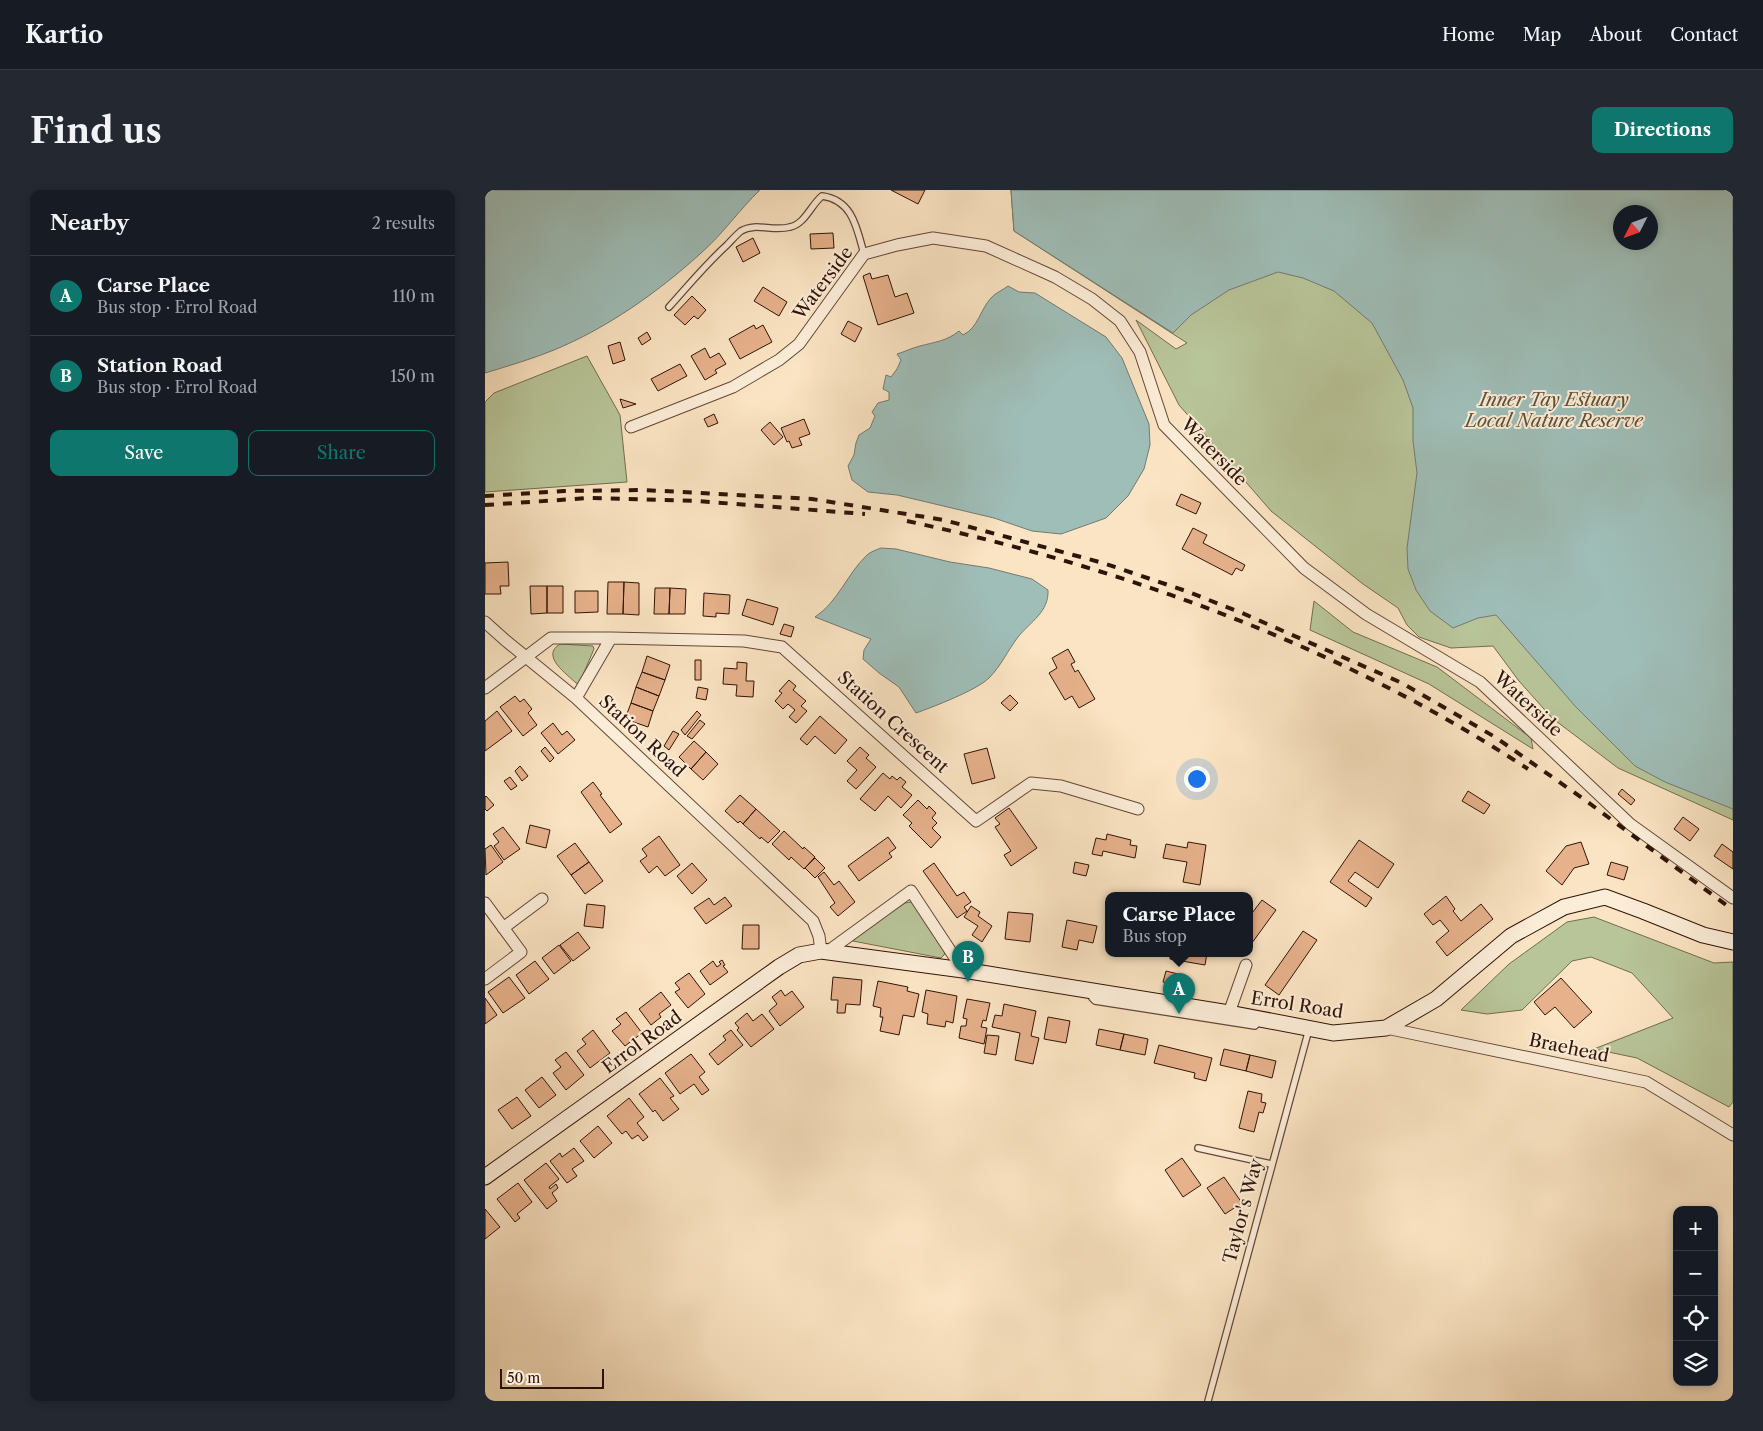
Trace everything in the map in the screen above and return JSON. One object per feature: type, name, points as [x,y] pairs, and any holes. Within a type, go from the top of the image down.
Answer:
[{"type":"street","name":"Waterside","points":[[631,427],[733,387],[779,360],[799,344],[864,254],[933,238],[986,246],[1055,277],[1092,299],[1120,321],[1140,352],[1164,425],[1304,568],[1366,614],[1480,682],[1630,824],[1733,898]]},
{"type":"street","name":"Station Road","points":[[485,622],[576,698],[813,921],[824,951]]},
{"type":"street","name":"Station Crescent","points":[[485,688],[551,638],[744,641],[782,647],[976,820],[1031,783],[1061,786],[1138,809]]},
{"type":"street","points":[[576,698],[611,638]]},
{"type":"street","name":"Errol Road","points":[[824,951],[911,891],[963,970]]},
{"type":"street","name":"Errol Road","points":[[485,1177],[779,967],[799,955],[824,951],[963,970],[1229,1013],[1333,1033],[1386,1028],[1436,999],[1511,936],[1564,907],[1605,898],[1703,935],[1733,942]]},
{"type":"street","points":[[503,928],[542,899]]},
{"type":"street","points":[[485,903],[521,952],[485,979]]},
{"type":"street","points":[[1229,1013],[1246,965]]},
{"type":"street","name":"Braehead","points":[[1386,1028],[1646,1082],[1733,1135]]},
{"type":"lane","points":[[669,307],[714,257],[741,231],[756,226],[771,229],[791,227],[805,217],[822,196],[834,198],[853,217],[864,254]]},
{"type":"lane","points":[[1093,991],[1092,998],[1095,1001],[1255,1026],[1259,1024],[1261,1019]]},
{"type":"lane","name":"Taylor's Way","points":[[1208,1401],[1309,1029]]},
{"type":"lane","points":[[1199,1148],[1271,1164]]},
{"type":"green space","name":"Inner Tay Estuary Local Nature Reserve","points":[[1011,190],[1733,190],[1733,820],[1618,768],[1552,718],[1519,681],[1493,646],[1451,648],[1419,637],[1407,625],[1398,608],[1363,584],[1271,511],[1179,405],[1136,320],[1176,349],[1187,343],[1014,231]]},
{"type":"green space","points":[[587,356],[620,415],[627,482],[485,492],[485,402],[494,393]]},
{"type":"green space","points":[[1314,601],[1353,632],[1437,667],[1531,738],[1533,749],[1429,684],[1310,630]]},
{"type":"green space","points":[[560,644],[593,646],[594,649],[579,684],[557,665],[554,659],[555,649]]},
{"type":"green space","points":[[905,903],[914,903],[946,950],[941,958],[853,941],[856,936]]},
{"type":"green space","points":[[1594,917],[1714,963],[1733,962],[1733,1102],[1729,1107],[1637,1058],[1594,1049],[1673,1018],[1632,973],[1591,957],[1572,961],[1522,1010],[1487,1014],[1461,1010],[1509,964],[1567,922]]},
{"type":"water","points":[[485,190],[760,190],[700,254],[667,282],[631,308],[593,331],[554,350],[485,373]]},
{"type":"water","name":"Inner Tay Estuary Local Nature Reserve","points":[[1011,190],[1733,190],[1733,809],[1665,782],[1635,766],[1575,706],[1496,615],[1478,618],[1453,628],[1430,611],[1416,590],[1408,569],[1407,548],[1417,473],[1413,441],[1413,408],[1403,380],[1372,323],[1334,291],[1303,278],[1278,272],[1229,290],[1191,315],[1173,333],[1014,231]]},
{"type":"water","points":[[1008,286],[1019,292],[1035,293],[1106,337],[1122,358],[1149,424],[1150,445],[1144,469],[1128,496],[1106,518],[1061,534],[1032,531],[994,518],[897,495],[868,492],[852,480],[848,466],[854,455],[859,435],[870,428],[875,416],[872,412],[878,403],[889,400],[889,392],[883,389],[886,375],[891,377],[901,360],[897,354],[945,339],[959,331],[963,335],[968,332],[976,323],[991,298]]},
{"type":"water","points":[[881,548],[896,549],[950,562],[989,568],[1032,579],[1048,590],[1048,598],[1038,616],[1018,637],[989,678],[965,693],[916,713],[899,687],[863,659],[864,650],[871,639],[815,617],[830,604],[867,555]]},
{"type":"building","points":[[891,190],[925,190],[918,204]]},
{"type":"building","points":[[833,233],[834,248],[811,249],[810,234]]},
{"type":"building","points":[[753,238],[760,253],[743,262],[736,247]]},
{"type":"building","points":[[870,273],[872,279],[888,275],[895,297],[907,293],[914,313],[878,325],[863,276]]},
{"type":"building","points":[[763,287],[787,302],[779,316],[754,301]]},
{"type":"building","points":[[692,296],[706,310],[698,319],[694,316],[685,325],[674,315]]},
{"type":"building","points":[[848,321],[862,328],[855,342],[841,334]]},
{"type":"building","points":[[754,325],[756,329],[763,325],[772,342],[740,359],[729,339]]},
{"type":"building","points":[[647,332],[651,339],[642,345],[638,338]]},
{"type":"building","points":[[620,342],[625,360],[613,364],[608,346]]},
{"type":"building","points":[[705,348],[710,358],[719,353],[726,364],[715,370],[717,373],[705,380],[691,356]]},
{"type":"building","points":[[680,364],[687,376],[658,391],[651,379]]},
{"type":"building","points":[[620,399],[636,404],[623,408]]},
{"type":"building","points":[[714,414],[718,423],[708,427],[704,419]]},
{"type":"building","points":[[804,419],[810,434],[799,438],[802,445],[792,448],[781,428]]},
{"type":"building","points":[[770,422],[783,437],[774,445],[761,430]]},
{"type":"building","points":[[1181,494],[1201,503],[1196,514],[1176,505]]},
{"type":"building","points":[[1193,528],[1207,535],[1203,543],[1245,565],[1242,571],[1236,568],[1232,575],[1182,549]]},
{"type":"building","points":[[508,562],[509,586],[500,586],[501,594],[485,594],[485,563]]},
{"type":"building","points":[[608,582],[624,582],[623,614],[607,614]]},
{"type":"building","points":[[624,582],[639,583],[639,615],[623,614]]},
{"type":"building","points":[[530,586],[547,586],[547,613],[531,614]]},
{"type":"building","points":[[547,586],[563,586],[563,613],[547,613]]},
{"type":"building","points":[[655,588],[670,588],[669,614],[654,614]]},
{"type":"building","points":[[670,588],[686,589],[685,614],[669,614]]},
{"type":"building","points":[[575,591],[598,591],[598,612],[575,613]]},
{"type":"building","points":[[704,593],[730,595],[729,614],[716,613],[716,617],[703,616]]},
{"type":"building","points":[[747,599],[778,608],[773,625],[742,615]]},
{"type":"building","points":[[784,624],[794,627],[791,637],[780,634]]},
{"type":"building","points":[[1068,649],[1075,662],[1071,664],[1075,672],[1078,670],[1095,699],[1079,708],[1072,696],[1065,700],[1049,673],[1057,668],[1052,658]]},
{"type":"building","points":[[647,656],[670,665],[665,680],[642,672]]},
{"type":"building","points":[[695,660],[701,660],[701,680],[695,680]]},
{"type":"building","points":[[737,662],[747,663],[746,681],[754,681],[753,697],[736,696],[737,685],[723,684],[724,668],[737,669]]},
{"type":"building","points":[[642,672],[665,680],[659,696],[636,687]]},
{"type":"building","points":[[789,680],[796,686],[793,690],[806,701],[801,706],[807,711],[796,723],[789,717],[795,710],[788,704],[783,709],[775,701],[782,693],[779,691]]},
{"type":"building","points":[[636,687],[659,696],[653,711],[631,703]]},
{"type":"building","points":[[698,687],[708,689],[706,700],[696,698]]},
{"type":"building","points":[[1010,695],[1018,703],[1010,711],[1001,703]]},
{"type":"building","points":[[515,696],[520,702],[524,699],[532,709],[528,713],[537,725],[523,736],[500,707]]},
{"type":"building","points":[[631,703],[653,711],[648,727],[625,719]]},
{"type":"building","points":[[497,711],[512,731],[485,751],[485,721]]},
{"type":"building","points":[[697,711],[701,715],[685,735],[681,730]]},
{"type":"building","points":[[820,716],[847,740],[835,754],[815,736],[807,745],[800,739]]},
{"type":"building","points":[[700,720],[705,724],[692,739],[687,736]]},
{"type":"building","points":[[553,723],[562,735],[567,731],[575,740],[558,754],[541,733]]},
{"type":"building","points":[[673,731],[679,734],[669,750],[664,746]]},
{"type":"building","points":[[694,741],[706,752],[691,769],[679,757]]},
{"type":"building","points":[[545,747],[554,758],[550,762],[541,751]]},
{"type":"building","points":[[860,747],[869,755],[866,758],[876,767],[856,789],[847,781],[857,770],[847,761]]},
{"type":"building","points":[[987,748],[995,778],[972,784],[964,754]]},
{"type":"building","points":[[706,752],[718,764],[703,780],[691,769]]},
{"type":"building","points":[[520,766],[528,776],[522,781],[515,771]]},
{"type":"building","points":[[883,773],[890,779],[892,776],[897,780],[900,777],[906,782],[902,787],[912,795],[901,808],[888,796],[875,811],[860,799]]},
{"type":"building","points":[[510,777],[517,786],[511,790],[504,781]]},
{"type":"building","points":[[593,782],[602,794],[600,795],[622,824],[610,833],[581,792]]},
{"type":"building","points":[[1622,789],[1635,800],[1631,805],[1618,794]]},
{"type":"building","points":[[1468,791],[1490,805],[1484,814],[1462,801]]},
{"type":"building","points":[[740,795],[756,809],[743,824],[740,821],[738,823],[725,811]]},
{"type":"building","points":[[486,796],[494,805],[487,811],[485,809]]},
{"type":"building","points":[[918,800],[927,809],[929,806],[936,813],[932,818],[937,823],[932,828],[941,837],[931,848],[909,826],[912,823],[903,815]]},
{"type":"building","points":[[1009,808],[1037,848],[1011,866],[1004,855],[1011,851],[995,827],[1000,824],[995,818]]},
{"type":"building","points":[[756,809],[780,831],[768,843],[761,837],[760,839],[743,824]]},
{"type":"building","points":[[1683,817],[1699,829],[1690,841],[1674,829]]},
{"type":"building","points":[[530,825],[550,830],[546,848],[526,843]]},
{"type":"building","points":[[503,827],[520,849],[504,860],[494,846],[499,842],[493,834]]},
{"type":"building","points":[[784,831],[803,849],[804,847],[815,857],[804,869],[791,857],[789,860],[772,844]]},
{"type":"building","points":[[1107,834],[1131,840],[1130,845],[1137,846],[1135,858],[1103,851],[1102,856],[1092,854],[1096,838],[1106,840]]},
{"type":"building","points":[[659,836],[680,865],[665,876],[657,866],[649,873],[640,861],[647,856],[642,849]]},
{"type":"building","points":[[888,837],[896,848],[889,853],[892,857],[859,881],[848,866]]},
{"type":"building","points":[[1359,840],[1394,864],[1378,888],[1355,872],[1348,881],[1372,898],[1366,907],[1330,882]]},
{"type":"building","points":[[1188,842],[1206,845],[1200,885],[1183,882],[1187,862],[1163,858],[1166,844],[1187,848]]},
{"type":"building","points":[[1581,842],[1589,864],[1574,868],[1562,885],[1546,871],[1566,846]]},
{"type":"building","points":[[575,843],[589,862],[571,875],[557,856]]},
{"type":"building","points":[[1722,844],[1733,852],[1733,869],[1714,856]]},
{"type":"building","points":[[491,845],[503,862],[486,875],[485,849]]},
{"type":"building","points":[[815,858],[825,868],[815,878],[805,868]]},
{"type":"building","points":[[589,862],[603,881],[585,894],[571,875]]},
{"type":"building","points":[[1075,862],[1089,865],[1086,876],[1073,873]]},
{"type":"building","points":[[1611,862],[1628,867],[1624,880],[1607,875]]},
{"type":"building","points":[[692,863],[707,880],[692,894],[677,876]]},
{"type":"building","points":[[934,863],[957,896],[964,892],[971,902],[964,907],[967,911],[957,918],[923,871]]},
{"type":"building","points":[[824,872],[834,885],[839,881],[855,902],[838,916],[830,907],[835,903],[818,877]]},
{"type":"building","points":[[1446,896],[1455,909],[1453,911],[1461,921],[1481,904],[1493,919],[1447,956],[1436,942],[1449,931],[1440,920],[1433,925],[1424,914]]},
{"type":"building","points":[[725,897],[732,906],[706,924],[694,908],[709,898],[714,905]]},
{"type":"building","points":[[1262,900],[1276,910],[1253,942],[1253,912]]},
{"type":"building","points":[[587,904],[605,906],[603,928],[584,926]]},
{"type":"building","points":[[971,906],[980,912],[978,916],[992,926],[982,942],[972,935],[978,926],[964,917]]},
{"type":"building","points":[[1008,912],[1033,914],[1030,942],[1005,939]]},
{"type":"building","points":[[1067,920],[1097,926],[1093,943],[1079,940],[1077,950],[1062,947]]},
{"type":"building","points":[[743,925],[759,925],[759,949],[742,949]]},
{"type":"building","points":[[1303,931],[1317,940],[1279,995],[1265,985]]},
{"type":"building","points":[[578,932],[590,948],[573,961],[560,945]]},
{"type":"building","points":[[559,945],[571,961],[554,974],[542,958]]},
{"type":"building","points":[[1170,957],[1206,957],[1205,965],[1170,959]]},
{"type":"building","points":[[722,960],[725,965],[723,966],[728,972],[710,985],[700,971],[713,961],[717,967],[721,964],[719,962]]},
{"type":"building","points":[[535,961],[549,979],[529,994],[516,975]]},
{"type":"building","points":[[1166,971],[1178,974],[1175,985],[1163,982]]},
{"type":"building","points":[[689,973],[705,994],[688,1008],[675,992],[680,989],[675,983]]},
{"type":"building","points":[[509,977],[525,998],[503,1013],[488,992]]},
{"type":"building","points":[[833,977],[862,980],[860,1005],[846,1004],[845,1013],[837,1013],[838,1000],[831,1000]]},
{"type":"building","points":[[1561,978],[1592,1012],[1574,1028],[1555,1007],[1545,1015],[1534,1002]]},
{"type":"building","points":[[878,981],[908,987],[907,991],[919,994],[914,1017],[903,1015],[899,1035],[880,1031],[883,1017],[880,1017],[881,1008],[873,1006]]},
{"type":"building","points":[[781,990],[785,996],[792,991],[804,1007],[780,1026],[769,1011],[777,1004],[772,997]]},
{"type":"building","points":[[926,990],[957,996],[953,1023],[946,1021],[945,1027],[927,1024],[928,1014],[922,1012]]},
{"type":"building","points":[[661,992],[671,1005],[659,1014],[661,1017],[651,1025],[639,1009]]},
{"type":"building","points":[[485,998],[497,1015],[485,1024]]},
{"type":"building","points":[[967,999],[990,1003],[986,1021],[983,1020],[981,1027],[987,1028],[984,1044],[959,1038],[961,1026],[966,1026],[967,1019],[963,1018]]},
{"type":"building","points":[[1004,1004],[1036,1011],[1031,1036],[1039,1038],[1033,1064],[1015,1060],[1020,1033],[992,1027],[995,1015],[1002,1016]]},
{"type":"building","points":[[626,1012],[642,1033],[625,1046],[612,1031],[621,1024],[616,1019]]},
{"type":"building","points":[[747,1013],[753,1021],[762,1014],[774,1029],[751,1047],[737,1030],[739,1028],[735,1023]]},
{"type":"building","points":[[1048,1017],[1070,1021],[1066,1043],[1044,1039]]},
{"type":"building","points":[[1099,1029],[1124,1034],[1120,1050],[1096,1045]]},
{"type":"building","points":[[593,1030],[610,1053],[590,1068],[577,1051],[586,1044],[582,1039]]},
{"type":"building","points":[[731,1030],[743,1045],[718,1065],[709,1054],[726,1040],[723,1036]]},
{"type":"building","points":[[1124,1034],[1148,1039],[1145,1055],[1120,1050]]},
{"type":"building","points":[[987,1035],[999,1036],[996,1055],[984,1053]]},
{"type":"building","points":[[1159,1045],[1212,1058],[1206,1081],[1194,1078],[1195,1073],[1154,1063]]},
{"type":"building","points":[[1224,1049],[1250,1055],[1246,1071],[1220,1065]]},
{"type":"building","points":[[566,1052],[584,1075],[566,1090],[553,1073],[561,1067],[555,1060]]},
{"type":"building","points":[[691,1054],[705,1072],[699,1077],[709,1090],[702,1095],[694,1084],[680,1094],[665,1073]]},
{"type":"building","points":[[1250,1055],[1276,1061],[1272,1078],[1246,1071]]},
{"type":"building","points":[[542,1077],[556,1095],[539,1108],[525,1090]]},
{"type":"building","points":[[660,1078],[674,1096],[670,1098],[679,1109],[663,1121],[639,1094]]},
{"type":"building","points":[[1248,1091],[1262,1094],[1261,1102],[1266,1103],[1263,1113],[1259,1112],[1254,1132],[1239,1128]]},
{"type":"building","points":[[517,1097],[531,1116],[512,1129],[498,1110]]},
{"type":"building","points":[[629,1098],[644,1117],[637,1123],[648,1137],[643,1141],[638,1135],[632,1139],[626,1131],[622,1134],[607,1116]]},
{"type":"building","points":[[598,1126],[612,1143],[594,1158],[580,1141]]},
{"type":"building","points":[[574,1148],[584,1161],[572,1169],[577,1176],[567,1183],[550,1161],[560,1153],[562,1157]]},
{"type":"building","points":[[1182,1158],[1201,1185],[1183,1197],[1165,1170]]},
{"type":"building","points":[[546,1163],[559,1179],[549,1187],[550,1189],[556,1184],[558,1188],[552,1193],[557,1201],[547,1209],[524,1180]]},
{"type":"building","points":[[1224,1177],[1242,1203],[1225,1214],[1207,1188]]},
{"type":"building","points":[[518,1183],[532,1202],[517,1214],[520,1218],[515,1222],[497,1199]]},
{"type":"building","points":[[485,1209],[500,1227],[485,1239]]},
{"type":"railway","points":[[485,496],[564,491],[644,490],[812,499],[944,520],[1103,563],[1186,591],[1242,613],[1402,683],[1495,737],[1585,800],[1733,910]]},
{"type":"railway","points":[[485,505],[589,498],[697,501],[865,514]]},
{"type":"railway","points":[[907,521],[989,540],[1070,562],[1229,616],[1307,649],[1383,685],[1457,725],[1528,769]]},
{"type":"place","name":"Station Road","points":[[968,982]]},
{"type":"place","name":"Carse Place","points":[[1179,1014]]}]
